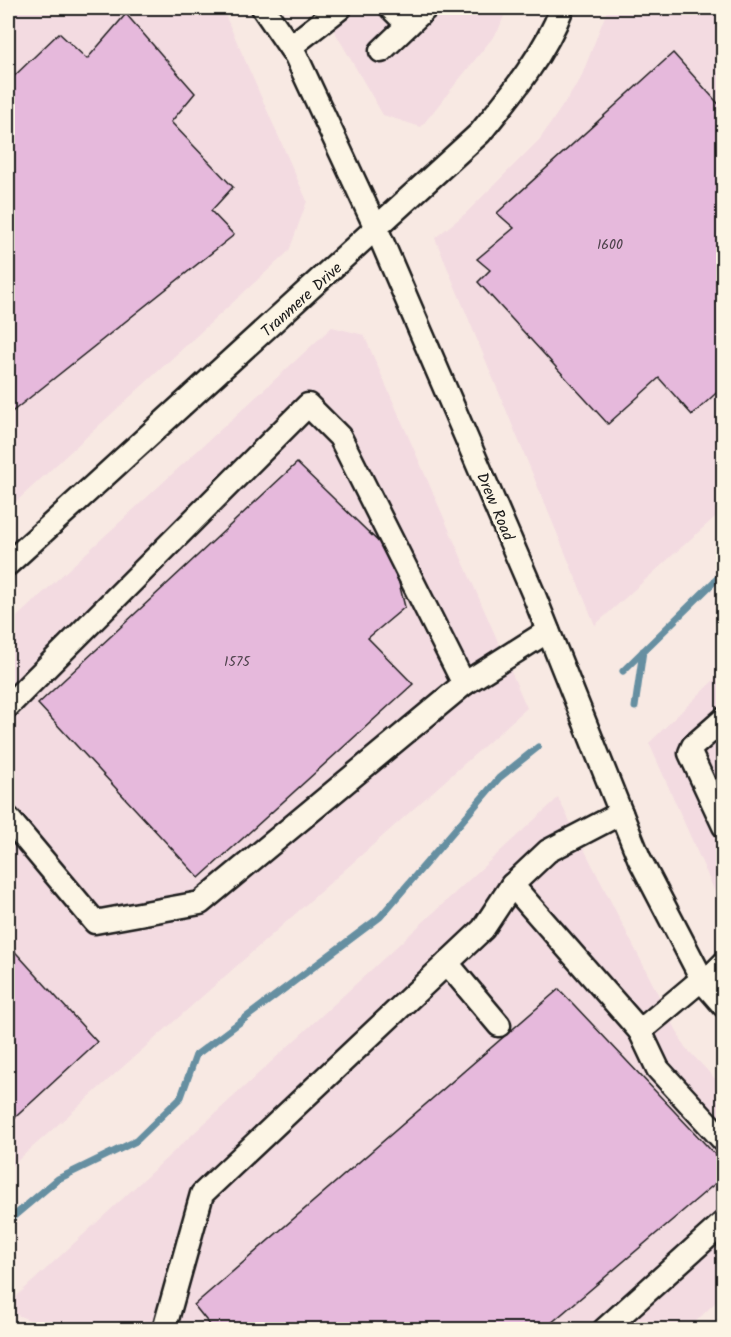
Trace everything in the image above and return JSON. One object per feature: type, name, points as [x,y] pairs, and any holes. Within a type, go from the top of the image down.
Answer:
[{"type":"street","name":"Drew Road","points":[[263,8],[290,47],[377,230],[548,631],[639,858],[703,981],[723,1006]]},
{"type":"street","points":[[290,47],[340,8]]},
{"type":"street","points":[[392,8],[408,25]]},
{"type":"street","points":[[381,51],[426,8]]},
{"type":"street","name":"Tranmere Drive","points":[[8,564],[377,230],[480,133],[516,88],[556,23],[562,8]]},
{"type":"street","points":[[8,706],[308,405],[340,437],[464,684]]},
{"type":"street","points":[[8,818],[95,922],[200,903],[464,684],[548,631]]},
{"type":"street","points":[[723,719],[693,746],[690,753],[723,826]]},
{"type":"street","points":[[164,1329],[202,1194],[483,929],[512,885],[548,851],[621,813]]},
{"type":"street","points":[[512,885],[640,1031],[658,1069],[723,1141]]},
{"type":"street","points":[[447,963],[499,1025]]},
{"type":"street","points":[[640,1031],[723,963]]},
{"type":"street","points":[[604,1329],[723,1222]]},
{"type":"shaded area","points":[[8,8],[222,8],[307,201],[289,251],[8,509]]},
{"type":"shaded area","points":[[321,8],[507,8],[498,31],[421,127],[383,115]]},
{"type":"shaded area","points":[[608,8],[723,8],[723,510],[595,625],[435,238],[465,214],[540,139],[580,80]]},
{"type":"shaded area","points":[[332,327],[364,335],[527,708],[8,1169],[8,625]]},
{"type":"shaded area","points":[[723,671],[723,910],[649,743]]},
{"type":"shaded area","points":[[558,798],[685,1047],[723,1087],[723,1295],[687,1330],[53,1330],[8,1311],[8,1304]]},
{"type":"building","points":[[126,14],[195,93],[171,122],[233,187],[211,211],[234,235],[8,415],[8,82],[59,33],[87,59]]},
{"type":"building","points":[[673,53],[724,110],[724,386],[692,415],[659,378],[608,424],[478,282],[490,270],[477,259],[514,228],[497,213]]},
{"type":"building","points":[[297,463],[392,555],[405,607],[368,638],[413,684],[199,878],[38,704]]},
{"type":"building","points":[[8,944],[97,1042],[8,1124]]},
{"type":"building","points":[[559,989],[724,1164],[724,1176],[543,1330],[214,1330],[194,1305]]},
{"type":"waterway","points":[[623,671],[724,572]]},
{"type":"waterway","points":[[635,707],[643,651]]},
{"type":"waterway","points":[[8,1221],[58,1179],[136,1141],[181,1097],[196,1055],[380,917],[499,778],[538,747]]}]
